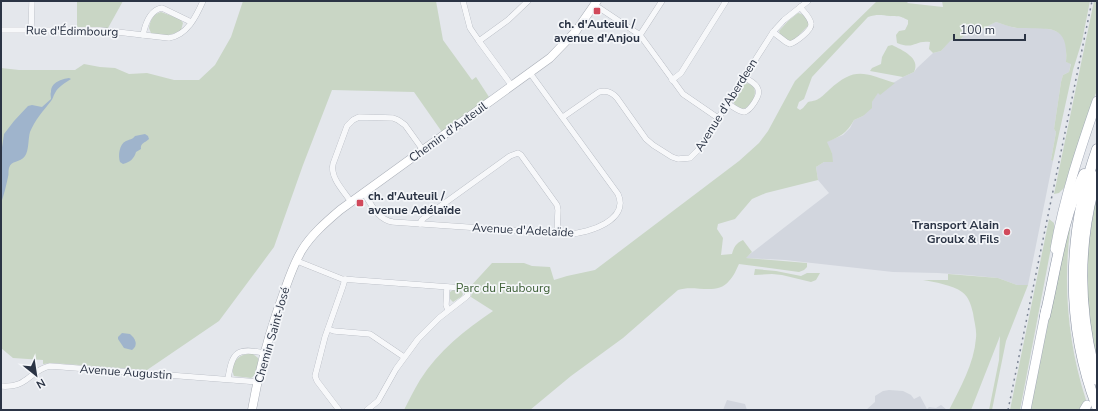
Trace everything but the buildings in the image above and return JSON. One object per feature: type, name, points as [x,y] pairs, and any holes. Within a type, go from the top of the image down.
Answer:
[{"type":"highway","points":[[1045,316],[1073,200],[1097,148]]},
{"type":"highway","points":[[1090,407],[1086,375],[1078,339],[1073,276],[1079,213],[1097,148]]},
{"type":"highway","points":[[1097,176],[1090,200],[1086,227],[1083,251],[1082,281],[1087,339],[1097,380]]},
{"type":"main road","points":[[1026,410],[1045,316],[1050,272],[1062,212],[1097,101]]},
{"type":"street","points":[[31,30],[32,1]]},
{"type":"street","name":"Rue d'Édimbourg","points":[[1,30],[100,30],[163,38],[174,37],[182,33],[191,22],[203,1]]},
{"type":"street","points":[[463,1],[470,28],[512,86]]},
{"type":"street","points":[[479,41],[508,20],[528,1]]},
{"type":"street","points":[[640,35],[662,1]]},
{"type":"street","points":[[672,80],[681,73],[726,1]]},
{"type":"street","name":"Avenue d'Aberdeen","points":[[563,117],[599,92],[610,92],[617,98],[650,143],[672,157],[681,159],[690,158],[695,154],[772,32],[781,22],[808,1]]},
{"type":"street","points":[[596,3],[640,35],[672,80],[688,99],[718,118]]},
{"type":"street","name":"Chemin d'Auteuil","points":[[296,261],[314,234],[332,216],[555,54],[580,27],[596,3]]},
{"type":"street","points":[[772,32],[787,43],[792,44],[796,42],[809,30],[811,25],[811,22],[800,7]]},
{"type":"street","points":[[143,35],[150,16],[158,9],[162,8],[191,22]]},
{"type":"street","name":"Avenue d'Adelaïde","points":[[364,193],[378,214],[385,220],[392,222],[557,234],[580,234],[593,230],[614,217],[620,206],[618,194],[530,73]]},
{"type":"street","points":[[727,103],[741,112],[750,108],[758,95],[759,90],[744,77]]},
{"type":"street","points":[[351,202],[335,179],[332,170],[347,126],[353,120],[359,117],[393,118],[398,120],[405,125],[422,150]]},
{"type":"street","points":[[420,224],[424,218],[512,154],[518,153],[522,156],[557,205],[557,234]]},
{"type":"street","points":[[296,261],[345,279],[463,288],[468,292],[466,297],[448,310],[424,333],[404,357],[378,401],[367,410]]},
{"type":"street","name":"Chemin Saint-José","points":[[252,410],[264,353],[279,304],[296,261]]},
{"type":"street","points":[[339,410],[317,381],[315,376],[328,329],[345,279]]},
{"type":"street","points":[[448,287],[446,306],[448,310]]},
{"type":"street","points":[[328,329],[334,331],[370,334],[404,357]]},
{"type":"street","points":[[228,379],[232,360],[238,354],[250,350],[264,353]]},
{"type":"street","name":"Avenue Augustin","points":[[1,386],[10,387],[19,385],[40,370],[50,366],[258,382]]},
{"type":"shaded area","points":[[996,22],[1015,28],[1044,28],[1062,34],[1066,43],[1066,62],[1071,63],[1069,72],[1063,75],[1061,82],[1054,129],[1056,132],[1051,160],[1053,161],[1028,285],[1017,285],[998,278],[967,275],[893,272],[785,260],[745,258],[829,193],[818,180],[816,167],[824,162],[832,153],[826,142],[843,135],[850,128],[854,120],[863,116],[878,92],[914,72],[933,53],[941,51],[950,40],[959,41],[966,33],[982,29]]},
{"type":"shaded area","points":[[883,391],[903,391],[911,395],[914,399],[920,396],[927,409],[929,407],[936,408],[941,405],[947,410],[866,410],[875,402],[875,396]]},
{"type":"shaded area","points":[[727,400],[745,404],[747,410],[723,410]]},
{"type":"green space","points":[[77,1],[123,1],[108,28],[77,27]]},
{"type":"green space","points":[[243,1],[436,1],[443,40],[472,80],[476,77],[489,97],[442,132],[414,92],[332,90],[303,165],[274,247],[219,321],[147,370],[52,363],[43,364],[43,360],[13,358],[1,348],[1,68],[19,70],[75,70],[84,64],[115,68],[129,74],[147,73],[174,80],[199,80],[215,65],[231,37]]},
{"type":"green space","name":"Parc du Faubourg","points":[[877,1],[909,1],[907,3],[943,7],[942,1],[1090,1],[1082,41],[1073,70],[1053,161],[1051,160],[1056,132],[1054,129],[1061,82],[1063,75],[1069,72],[1071,64],[1066,62],[1066,49],[1064,40],[1060,34],[1054,30],[1017,28],[996,22],[982,29],[966,33],[959,41],[951,40],[941,51],[933,53],[929,49],[930,42],[921,42],[908,46],[897,43],[896,35],[899,31],[905,30],[908,20],[899,16],[874,15],[868,17],[812,77],[804,99],[799,102],[797,108],[800,110],[808,102],[820,98],[838,82],[853,75],[867,74],[895,83],[880,95],[878,93],[872,102],[872,108],[863,116],[854,120],[846,132],[827,142],[832,153],[833,162],[824,162],[816,167],[818,180],[766,193],[752,199],[735,219],[718,224],[717,229],[723,238],[721,255],[732,254],[739,242],[743,240],[752,252],[746,258],[807,263],[807,267],[804,270],[799,272],[739,264],[729,281],[718,288],[691,288],[678,290],[623,338],[571,376],[530,410],[404,410],[420,380],[435,360],[462,334],[493,311],[471,297],[472,292],[470,287],[492,263],[524,263],[532,266],[550,267],[554,280],[595,270],[739,161],[759,143],[768,131],[795,81]]},
{"type":"green space","points":[[1094,1],[1097,1],[1097,90],[1064,188],[1059,193],[1054,194]]},
{"type":"green space","points":[[161,12],[180,19],[183,23],[181,30],[174,34],[166,35],[151,33],[149,28],[151,20],[156,14]]},
{"type":"green space","points":[[798,13],[808,21],[809,25],[794,40],[789,41],[781,35],[779,31]]},
{"type":"green space","points":[[892,45],[905,52],[913,59],[915,63],[914,72],[903,77],[870,71],[872,68],[881,64],[882,57],[888,46]]},
{"type":"green space","points":[[745,83],[754,87],[755,91],[753,101],[746,108],[742,109],[735,105],[733,101]]},
{"type":"green space","points":[[1097,195],[1097,355],[1089,318],[1087,265]]},
{"type":"green space","points":[[1049,219],[1054,223],[1054,232],[1020,410],[1010,410]]},
{"type":"green space","points":[[1068,229],[1070,230],[1067,294],[1071,337],[1086,400],[1080,410],[1029,410]]},
{"type":"green space","points":[[755,269],[801,276],[807,273],[820,273],[816,280],[811,282],[782,275],[754,275]]},
{"type":"green space","points":[[948,274],[998,278],[1017,285],[1028,285],[1006,341],[992,410],[989,410],[999,360],[1000,336],[971,410],[949,410],[969,366],[975,348],[976,335],[973,313],[968,299],[964,294],[949,286],[923,280],[948,280]]},
{"type":"green space","points":[[453,290],[461,291],[463,294],[453,302],[450,299],[450,292]]},
{"type":"green space","points":[[253,354],[258,358],[258,366],[255,374],[251,378],[234,376],[233,364],[240,356]]},
{"type":"water","points":[[69,78],[71,79],[56,91],[52,100],[34,124],[30,132],[25,156],[21,160],[10,165],[1,203],[1,154],[4,134],[28,106],[32,105],[42,107],[51,99],[51,89],[55,83]]},
{"type":"water","points":[[145,134],[149,139],[142,144],[141,149],[136,152],[133,158],[123,164],[120,162],[119,157],[122,145],[135,136]]},
{"type":"water","points":[[122,333],[130,334],[135,340],[136,344],[132,350],[124,348],[118,339]]},
{"type":"railway","points":[[1008,410],[1092,1]]},
{"type":"place","name":"ch. d'Auteuil / avenue d'Anjou","points":[[597,11]]},
{"type":"place","name":"ch. d'Auteuil / avenue Adélaïde","points":[[360,203]]},
{"type":"place","name":"Transport Alain Groulx & Fils","points":[[1007,232]]}]
